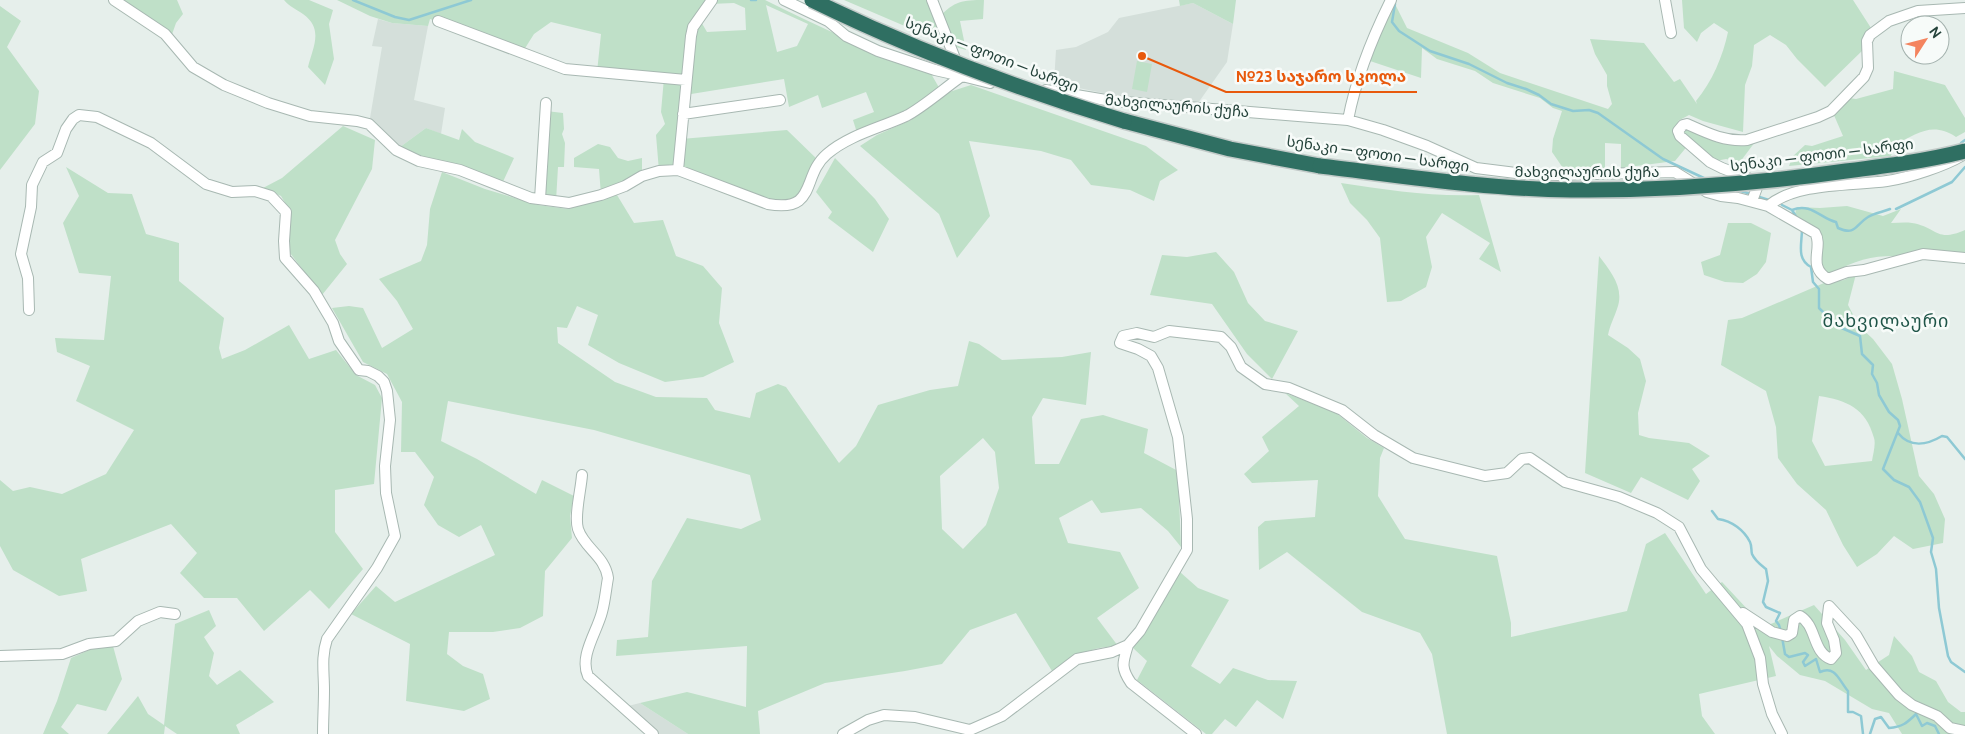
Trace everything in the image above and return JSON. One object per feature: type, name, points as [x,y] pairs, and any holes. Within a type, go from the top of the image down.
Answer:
[{"type":"highway","name":"სენაკი — ფოთი — სარფი","points":[[812,0],[840,14],[984,74],[1067,104],[1124,121],[1230,148],[1320,166],[1466,184],[1570,190],[1649,188],[1772,181],[1934,159],[1965,152]]},
{"type":"street","points":[[114,0],[164,34],[193,67],[224,85],[268,103],[310,116],[369,124],[396,150],[419,161],[460,170],[531,198],[569,203],[601,195],[625,186],[642,176],[659,171],[678,170],[768,204],[781,206],[793,204],[806,194],[819,161],[834,148],[908,115],[962,76],[932,0]]},
{"type":"street","points":[[678,170],[693,27],[712,0]]},
{"type":"street","name":"მახვილაურის ქუჩა","points":[[784,0],[828,20],[846,36],[878,50],[935,70],[1003,88],[1024,91],[1045,90],[1112,102],[1348,120],[1426,146],[1476,168],[1548,175],[1675,172],[1707,192],[1754,196],[1789,220],[1815,233],[1818,236],[1817,264],[1819,271],[1828,279],[1847,272],[1864,270],[1923,254],[1965,258]]},
{"type":"street","points":[[1348,120],[1353,92],[1379,24],[1391,0]]},
{"type":"street","points":[[1665,0],[1672,33]]},
{"type":"street","points":[[1754,196],[1758,185],[1756,181],[1710,162],[1680,136],[1678,131],[1680,128],[1687,124],[1712,136],[1737,141],[1747,140],[1826,114],[1864,77],[1868,68],[1867,42],[1870,35],[1876,29],[1889,21],[1907,14],[1965,8]]},
{"type":"street","points":[[438,21],[566,69],[686,80]]},
{"type":"street","points":[[683,114],[780,100]]},
{"type":"street","points":[[540,199],[546,103]]},
{"type":"street","points":[[29,310],[28,278],[21,254],[31,207],[32,185],[43,162],[57,153],[66,129],[73,119],[79,115],[97,117],[151,143],[206,184],[232,192],[256,191],[271,196],[286,212],[285,258],[314,291],[333,323],[338,341],[359,370],[368,371],[378,376],[384,382],[390,408],[384,466],[386,493],[394,536],[377,568],[327,639],[323,649],[322,734]]},
{"type":"street","points":[[1768,206],[1781,198],[1805,190],[1890,180],[1951,163],[1965,152]]},
{"type":"street","points":[[1196,734],[1131,682],[1124,673],[1122,663],[1128,645],[1140,631],[1187,550],[1188,531],[1178,437],[1158,368],[1151,356],[1120,343],[1124,336],[1137,333],[1154,337],[1169,331],[1222,337],[1231,347],[1241,367],[1265,384],[1289,388],[1342,410],[1374,435],[1413,458],[1485,476],[1506,473],[1522,458],[1530,458],[1565,482],[1620,497],[1657,514],[1678,527],[1701,569],[1747,624],[1760,658],[1763,684],[1772,714],[1782,734]]},
{"type":"street","points":[[582,474],[581,493],[576,517],[578,528],[584,541],[600,557],[608,578],[602,614],[592,637],[586,670],[588,676],[653,734]]},
{"type":"street","points":[[1734,608],[1772,632],[1787,636],[1792,633],[1794,620],[1800,616],[1807,620],[1818,646],[1826,657],[1831,659],[1836,654],[1834,640],[1827,623],[1829,606],[1856,635],[1874,666],[1899,695],[1912,705],[1937,716],[1950,728],[1965,731]]},
{"type":"street","points":[[0,656],[62,654],[90,644],[116,641],[138,621],[160,612],[175,614]]},
{"type":"street","points":[[843,734],[868,720],[884,715],[915,718],[970,730],[1002,716],[1077,659],[1112,652],[1128,645]]},
{"type":"shaded area","points":[[1193,3],[1233,24],[1227,62],[1196,106],[1137,100],[1054,83],[1056,50],[1076,47],[1108,32],[1119,18]]},
{"type":"shaded area","points":[[378,19],[392,23],[428,26],[414,100],[445,108],[441,134],[426,128],[396,150],[369,124],[382,47],[372,46]]},
{"type":"shaded area","points":[[640,703],[688,734],[656,734],[628,706]]},
{"type":"green space","points":[[114,0],[177,0],[183,14],[176,23],[170,40]]},
{"type":"green space","points":[[284,0],[309,0],[333,10],[329,24],[334,59],[325,85],[308,67],[315,39],[313,26],[303,14]]},
{"type":"green space","points":[[337,0],[765,0],[846,39],[930,72],[941,91],[908,115],[858,136],[853,120],[874,112],[866,92],[822,108],[818,95],[789,107],[784,79],[685,95],[681,139],[787,130],[819,161],[806,195],[781,206],[678,170],[659,171],[656,135],[665,124],[661,112],[664,78],[597,72],[601,34],[551,22],[534,34],[522,53],[430,19],[428,26],[392,23],[370,16]],"holes":[[[734,3],[745,8],[746,30],[707,32],[700,20],[710,4]],[[766,5],[808,24],[797,46],[777,52]]]},
{"type":"green space","points":[[844,0],[932,0],[939,17],[959,2],[984,0],[983,19],[960,21],[966,50],[949,45]]},
{"type":"green space","points":[[1179,0],[1236,0],[1233,24],[1193,3],[1180,6]]},
{"type":"green space","points":[[1682,0],[1853,0],[1871,28],[1865,48],[1825,87],[1786,45],[1770,35],[1754,45],[1752,66],[1745,85],[1743,132],[1703,121],[1689,115],[1678,121],[1685,126],[1704,133],[1758,138],[1740,162],[1726,159],[1705,163],[1689,144],[1675,161],[1621,168],[1621,144],[1605,143],[1605,169],[1565,171],[1552,152],[1553,139],[1562,111],[1553,108],[1540,98],[1493,83],[1475,71],[1437,59],[1422,48],[1421,78],[1364,59],[1387,6],[1395,4],[1407,28],[1468,53],[1500,73],[1608,109],[1612,104],[1607,86],[1607,75],[1595,54],[1590,39],[1644,43],[1674,82],[1680,79],[1697,104],[1696,101],[1707,86],[1716,68],[1728,32],[1714,23],[1701,33],[1697,42],[1684,28]]},
{"type":"green space","points":[[0,6],[21,21],[7,47],[39,91],[35,124],[0,170]]},
{"type":"green space","points":[[1137,61],[1152,64],[1147,92],[1132,89]]},
{"type":"green space","points":[[1894,71],[1945,85],[1965,118],[1965,132],[1956,137],[1939,130],[1917,133],[1894,145],[1891,156],[1789,166],[1792,157],[1805,145],[1812,146],[1843,136],[1830,106],[1841,97],[1856,99],[1893,89]]},
{"type":"green space","points":[[971,85],[1146,146],[1178,170],[1160,181],[1154,201],[1130,190],[1091,185],[1071,160],[1041,151],[969,141],[990,216],[957,258],[939,214],[860,146],[877,135],[911,120],[943,94]]},
{"type":"green space","points":[[546,111],[563,113],[564,167],[558,167],[556,201],[540,199]]},
{"type":"green space","points":[[343,126],[375,140],[372,169],[335,240],[340,254],[347,264],[322,295],[290,253],[290,211],[281,196],[263,188],[282,178]]},
{"type":"green space","points":[[426,128],[459,140],[462,129],[475,142],[514,158],[501,186],[396,150]]},
{"type":"green space","points":[[598,144],[610,147],[618,158],[628,161],[642,158],[642,176],[601,195],[599,169],[574,167],[574,158]]},
{"type":"green space","points":[[835,158],[875,199],[889,219],[873,252],[828,218],[832,212],[816,192]]},
{"type":"green space","points":[[66,167],[108,193],[132,194],[146,234],[179,243],[179,281],[224,318],[219,348],[222,359],[245,350],[289,325],[309,359],[336,350],[356,375],[375,385],[382,398],[374,484],[335,490],[335,532],[363,569],[329,609],[310,590],[264,631],[237,598],[204,598],[180,573],[197,553],[171,524],[81,559],[87,591],[59,596],[13,570],[0,546],[0,480],[13,491],[30,487],[62,494],[106,474],[134,430],[76,401],[90,366],[57,352],[55,338],[104,340],[111,276],[79,273],[63,223],[79,196]]},
{"type":"green space","points":[[442,172],[485,189],[538,205],[568,209],[617,195],[634,223],[663,220],[676,256],[703,266],[722,288],[719,323],[734,362],[703,377],[665,382],[619,363],[588,345],[598,315],[577,306],[567,328],[557,327],[558,343],[615,382],[656,397],[707,398],[715,410],[750,418],[756,393],[778,384],[786,387],[839,463],[856,446],[878,405],[930,390],[958,386],[969,341],[979,344],[1002,360],[1062,357],[1091,352],[1086,405],[1043,398],[1032,417],[1035,464],[1059,464],[1081,419],[1103,415],[1148,429],[1144,453],[1178,471],[1181,547],[1168,531],[1141,508],[1101,513],[1092,500],[1059,518],[1068,543],[1120,552],[1139,588],[1097,618],[1118,646],[1099,648],[1083,653],[1052,671],[1016,613],[970,630],[942,664],[825,683],[758,711],[760,734],[688,734],[640,703],[687,692],[746,707],[747,646],[616,656],[617,640],[648,637],[652,581],[687,518],[741,529],[761,520],[750,475],[594,430],[448,401],[441,441],[477,459],[536,494],[542,480],[574,496],[570,516],[572,538],[545,571],[543,616],[520,628],[493,632],[449,632],[447,654],[463,666],[483,674],[490,699],[464,711],[406,701],[410,644],[351,614],[376,586],[395,602],[495,555],[481,525],[459,537],[438,525],[424,505],[434,477],[415,452],[401,452],[402,402],[387,374],[363,362],[332,308],[349,306],[363,308],[382,348],[413,329],[397,301],[379,279],[421,261],[427,245],[430,209]],"holes":[[[983,438],[995,452],[999,488],[986,525],[963,549],[942,529],[940,476]]]},
{"type":"green space","points":[[1341,183],[1427,194],[1479,195],[1501,272],[1479,259],[1490,243],[1442,213],[1426,237],[1432,267],[1426,287],[1401,301],[1387,302],[1380,238],[1367,220],[1350,203]]},
{"type":"green space","points":[[1847,206],[1883,216],[1901,209],[1891,223],[1912,223],[1942,235],[1955,234],[1965,230],[1965,262],[1881,256],[1865,259],[1832,274],[1826,272],[1818,259],[1817,236],[1793,221],[1797,207]]},
{"type":"green space","points":[[1728,223],[1751,223],[1771,233],[1766,262],[1757,274],[1743,283],[1725,282],[1704,275],[1701,262],[1720,255]]},
{"type":"green space","points":[[1216,252],[1234,272],[1248,303],[1265,321],[1298,331],[1272,379],[1247,354],[1212,304],[1150,295],[1162,255],[1187,257]]},
{"type":"green space","points":[[1599,256],[1615,281],[1619,294],[1617,309],[1608,335],[1628,348],[1640,359],[1646,381],[1638,413],[1639,435],[1689,443],[1710,456],[1692,469],[1700,481],[1688,500],[1641,477],[1631,493],[1585,473]]},
{"type":"green space","points":[[1856,274],[1848,305],[1859,326],[1873,339],[1892,364],[1902,399],[1919,476],[1934,494],[1945,519],[1943,543],[1913,549],[1894,536],[1877,554],[1857,567],[1843,545],[1826,510],[1797,484],[1778,458],[1776,427],[1766,391],[1721,365],[1728,320],[1742,318],[1824,283],[1844,280]],"holes":[[[1819,396],[1846,403],[1854,407],[1866,419],[1875,440],[1872,461],[1825,466],[1812,441]]]},
{"type":"green space","points":[[1285,393],[1335,412],[1367,438],[1384,448],[1380,458],[1378,496],[1405,539],[1497,556],[1511,623],[1511,637],[1627,611],[1646,544],[1665,533],[1706,594],[1722,582],[1764,627],[1814,605],[1845,640],[1866,670],[1889,655],[1894,636],[1912,656],[1919,672],[1936,681],[1948,702],[1961,712],[1965,712],[1965,734],[1902,734],[1889,713],[1872,709],[1825,681],[1800,675],[1777,656],[1769,646],[1776,676],[1699,694],[1702,716],[1715,734],[1447,734],[1432,654],[1420,633],[1362,612],[1287,552],[1259,570],[1258,527],[1265,521],[1315,517],[1318,480],[1252,483],[1244,474],[1269,451],[1262,437],[1299,406]]},
{"type":"green space","points":[[1180,572],[1198,588],[1229,600],[1191,666],[1220,684],[1233,668],[1268,680],[1297,681],[1283,719],[1257,700],[1236,727],[1225,719],[1212,734],[1206,734],[1137,680],[1147,661],[1133,648]]},
{"type":"green space","points":[[209,610],[216,626],[204,637],[214,653],[209,676],[217,685],[240,670],[274,702],[236,725],[240,734],[177,734],[165,726],[164,734],[107,734],[138,696],[148,714],[164,725],[175,624]]},
{"type":"green space","points":[[113,646],[122,679],[106,711],[77,704],[61,727],[69,734],[43,734],[57,701],[71,658],[94,648]]},
{"type":"waterway","points":[[353,0],[395,17],[409,20],[471,0]]},
{"type":"waterway","points":[[751,0],[756,0]]},
{"type":"waterway","points":[[1395,4],[1392,22],[1399,31],[1430,51],[1469,64],[1507,83],[1539,95],[1551,104],[1573,111],[1589,110],[1598,113],[1663,159],[1706,179]]},
{"type":"waterway","points":[[1961,146],[1961,143],[1965,140]]},
{"type":"waterway","points":[[1896,209],[1952,182],[1965,167]]},
{"type":"waterway","points":[[1737,190],[1751,194]]},
{"type":"waterway","points":[[1756,196],[1769,200]]},
{"type":"waterway","points":[[1782,205],[1792,210],[1797,218]]},
{"type":"waterway","points":[[1792,210],[1799,208],[1810,209],[1836,222],[1838,228],[1848,231],[1870,216],[1890,209]]},
{"type":"waterway","points":[[1802,229],[1801,246],[1803,260],[1811,267],[1813,282],[1819,289],[1819,308],[1837,326],[1860,336],[1862,354],[1873,365],[1872,374],[1877,383],[1879,395],[1889,412],[1898,420],[1900,426],[1883,469],[1894,480],[1909,487],[1920,502],[1933,538],[1931,552],[1936,569],[1939,608],[1948,656],[1951,662],[1965,672]]},
{"type":"waterway","points":[[1898,433],[1908,441],[1919,444],[1942,436],[1947,437],[1965,459]]},
{"type":"waterway","points":[[1712,511],[1718,519],[1733,524],[1744,534],[1751,544],[1753,556],[1766,569],[1768,581],[1763,602],[1766,607],[1780,613],[1776,621],[1781,632]]},
{"type":"waterway","points":[[1782,637],[1785,654],[1789,657],[1805,653],[1808,655],[1803,662],[1805,666],[1816,659],[1820,672],[1825,670],[1834,672],[1837,675],[1848,691],[1848,712],[1861,716],[1863,734]]},
{"type":"waterway","points":[[1870,734],[1875,719],[1881,717],[1889,728],[1904,724],[1916,714],[1922,726],[1927,723],[1935,726],[1939,734]]},
{"type":"place","name":"№23 საჯარო სკოლა","points":[[1142,56]]},
{"type":"district","name":"მახვილაური","points":[[1886,321]]}]
